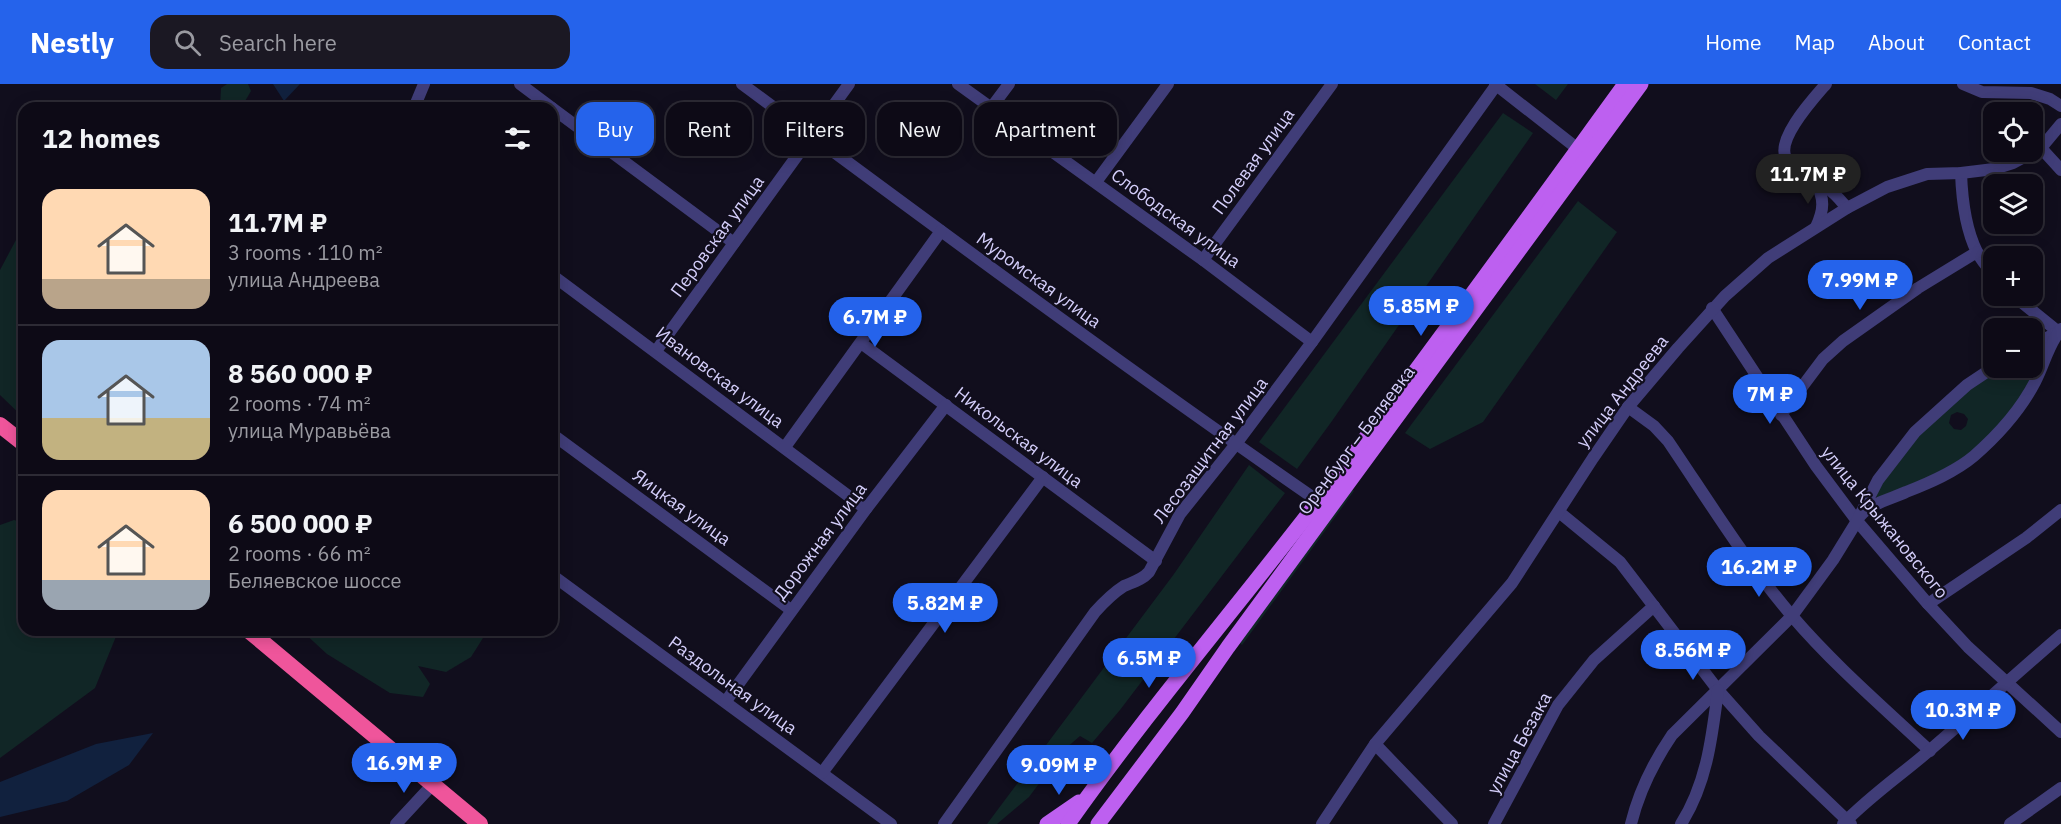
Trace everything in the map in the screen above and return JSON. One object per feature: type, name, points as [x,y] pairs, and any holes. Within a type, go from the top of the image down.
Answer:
[{"type":"highway","points":[[0,425],[18,439]]},
{"type":"highway","points":[[255,636],[480,824]]},
{"type":"main road","name":"Оренбург – Беляевка","points":[[1068,824],[1161,700],[1414,375],[1625,84]]},
{"type":"main road","name":"Оренбург – Беляевка","points":[[1101,822],[1641,84]]},
{"type":"main road","points":[[1047,824],[1089,795]]},
{"type":"street","points":[[416,102],[424,84]]},
{"type":"street","points":[[520,84],[544,102]]},
{"type":"street","name":"Муромская улица","points":[[742,84],[766,102]]},
{"type":"street","name":"Перовская улица","points":[[836,102],[849,84]]},
{"type":"street","name":"Слободская улица","points":[[958,84],[983,102]]},
{"type":"street","points":[[996,102],[1009,84]]},
{"type":"street","points":[[1096,182],[1168,84]]},
{"type":"street","name":"Полевая улица","points":[[1203,260],[1332,84]]},
{"type":"street","points":[[1496,84],[1578,149]]},
{"type":"street","name":"Лесозащитная улица","points":[[944,824],[1095,612],[1123,587],[1144,578],[1156,561],[1164,541],[1180,514],[1236,444],[1312,342],[1496,84]]},
{"type":"street","points":[[1826,84],[1791,131],[1786,139],[1784,150],[1787,160],[1815,182],[1829,189],[1847,208]]},
{"type":"street","points":[[1963,84],[1982,92],[2031,93],[2050,99],[2061,106]]},
{"type":"street","points":[[558,112],[734,243]]},
{"type":"street","name":"улица Андреева","points":[[2043,146],[2061,124]]},
{"type":"street","points":[[2043,150],[2061,170]]},
{"type":"street","name":"Перовская улица","points":[[656,351],[797,156]]},
{"type":"street","name":"Муромская улица","points":[[839,156],[1318,501]]},
{"type":"street","name":"Слободская улица","points":[[1059,156],[1312,342]]},
{"type":"street","name":"улица Андреева","points":[[1322,824],[1375,744],[1512,583],[1628,407],[1712,308],[1768,258],[1816,226],[1887,187],[1927,174],[1961,173],[2003,166],[2011,162]]},
{"type":"street","points":[[1961,173],[1962,200],[1968,229],[1977,252],[1983,260]]},
{"type":"street","points":[[1815,182],[1824,202],[1816,226]]},
{"type":"street","points":[[785,447],[941,231]]},
{"type":"street","points":[[1781,415],[1823,359],[1843,341],[1918,288],[1977,252]]},
{"type":"street","name":"Ивановская улица","points":[[558,279],[866,509]]},
{"type":"street","points":[[2027,306],[2060,332]]},
{"type":"street","name":"улица Крыжановского","points":[[1712,308],[1781,415],[1857,521],[1968,647],[2061,732]]},
{"type":"street","points":[[2043,340],[2060,332]]},
{"type":"street","points":[[1857,521],[1871,507],[1928,483],[1960,466],[1989,442],[2013,417],[2060,332]]},
{"type":"street","name":"Никольская улица","points":[[861,343],[1156,561]]},
{"type":"street","points":[[1631,824],[1643,783],[1656,757],[1672,735],[1792,616],[1833,560],[1878,480],[1915,432],[1967,385],[1983,374]]},
{"type":"street","name":"Дорожная улица","points":[[726,701],[866,509],[946,405]]},
{"type":"street","points":[[1628,407],[1654,426],[1668,441],[1750,562],[1792,616],[1827,653],[1930,751]]},
{"type":"street","name":"Яицкая улица","points":[[558,438],[791,610]]},
{"type":"street","points":[[822,773],[1043,477]]},
{"type":"street","points":[[1928,604],[2026,538],[2061,510]]},
{"type":"street","points":[[1559,512],[1620,562],[1718,690],[1759,736],[1847,823],[1887,784],[1930,751],[2061,635]]},
{"type":"street","name":"Раздольная улица","points":[[558,579],[891,824]]},
{"type":"street","name":"улица Безака","points":[[1494,824],[1558,705],[1594,660],[1654,606]]},
{"type":"street","points":[[1681,824],[1690,810],[1709,758],[1718,690]]},
{"type":"street","points":[[1375,744],[1452,824]]},
{"type":"street","points":[[396,824],[433,784]]},
{"type":"street","points":[[2010,824],[2061,788]]},
{"type":"green space","points":[[227,84],[248,84],[251,91],[245,102],[220,102],[221,88]]},
{"type":"green space","points":[[1535,84],[1568,84],[1556,100]]},
{"type":"green space","points":[[1503,113],[1533,133],[1297,469],[1259,442]]},
{"type":"green space","points":[[1578,201],[1617,232],[1483,422],[1430,449],[1405,433]]},
{"type":"green space","points":[[18,238],[18,412],[0,395],[0,270]]},
{"type":"green space","points":[[1983,378],[2031,378],[2020,401],[1976,449],[1941,472],[1877,498],[1875,492],[1917,434],[1968,387]],"holes":[[[1957,412],[1964,414],[1968,419],[1966,426],[1961,430],[1954,429],[1949,423],[1951,415]]]},
{"type":"green space","points":[[1249,465],[1285,493],[1120,710],[1092,743],[1080,736],[1065,749],[1029,797],[997,824],[987,824],[1174,574]]},
{"type":"green space","points":[[1352,489],[1354,491],[1242,645],[1240,643]]},
{"type":"green space","points":[[14,520],[18,521],[18,636],[116,636],[95,688],[0,758],[0,525]]},
{"type":"green space","points":[[308,636],[484,636],[471,657],[446,672],[418,666],[430,684],[423,697],[390,693],[327,654]]},
{"type":"water","points":[[273,84],[300,84],[284,101]]},
{"type":"water","points":[[153,733],[129,765],[67,801],[0,817],[0,782],[96,744]]}]
